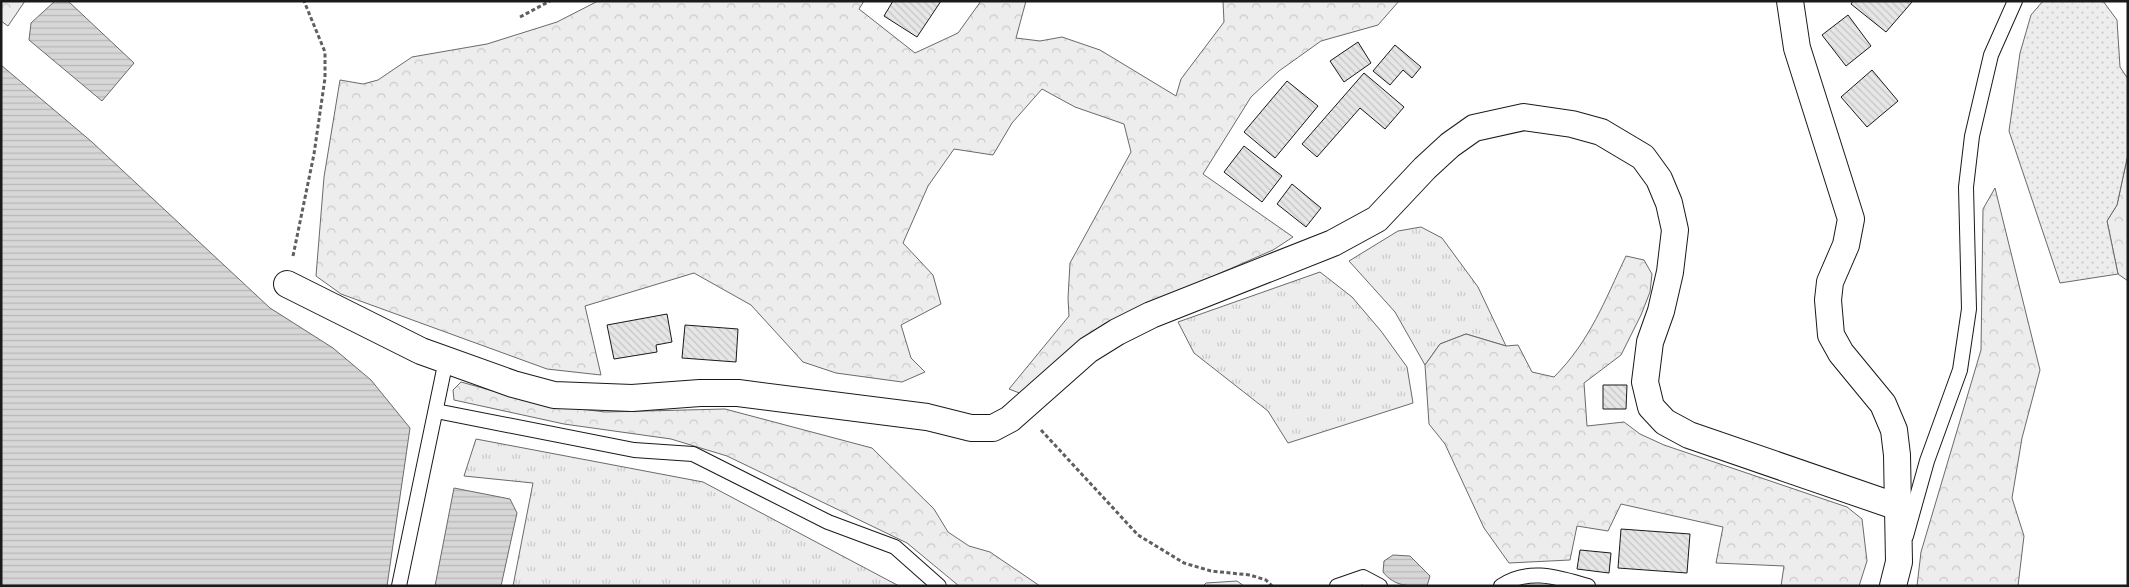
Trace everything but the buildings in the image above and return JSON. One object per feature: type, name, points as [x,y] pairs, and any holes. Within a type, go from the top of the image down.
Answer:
[{"type":"street","points":[[1790,1],[1797,48],[1851,220],[1846,245],[1830,282],[1828,300],[1831,335],[1841,352],[1883,404],[1894,430],[1897,455],[1898,507],[1896,574]]},
{"type":"street","points":[[287,284],[421,351],[513,384],[554,395],[632,398],[700,392],[738,392],[918,415],[971,428],[993,428],[1022,410],[1088,350],[1117,332],[1151,315],[1333,243],[1377,219],[1450,144],[1474,128],[1524,117],[1572,124],[1601,132],[1643,157],[1659,179],[1669,203],[1675,230],[1670,272],[1661,311],[1650,342],[1645,382],[1651,407],[1665,422],[1689,435],[1768,464],[1898,507]]},
{"type":"lane","points":[[1882,586],[1896,574],[1927,461],[1960,370],[1969,309],[1966,187],[1972,136],[1991,55],[2014,1]]},
{"type":"lane","points":[[400,586],[446,360]]},
{"type":"lane","points":[[436,412],[634,450],[693,454],[828,522],[895,547],[939,586]]},
{"type":"lane","points":[[1500,586],[1508,581],[1544,574],[1588,586]]},
{"type":"lane","points":[[1337,586],[1363,578],[1380,586]]},
{"type":"path","points":[[287,284],[314,154],[325,78],[325,52],[304,1]]},
{"type":"path","points":[[520,17],[550,1]]},
{"type":"path","points":[[1022,410],[1138,535],[1184,563],[1211,571],[1250,575],[1266,580],[1272,586]]},
{"type":"green space","points":[[1,1],[25,1],[8,26],[1,21]]},
{"type":"green space","points":[[598,1],[864,1],[859,9],[915,53],[958,33],[981,1],[1026,1],[1016,38],[1040,41],[1062,37],[1100,50],[1176,96],[1181,79],[1224,22],[1223,1],[1399,1],[1378,25],[1321,41],[1279,71],[1251,97],[1203,174],[1293,237],[1273,250],[1104,324],[1022,394],[1009,389],[1069,316],[1070,263],[1131,152],[1124,124],[1075,107],[1042,89],[1012,123],[993,155],[954,149],[928,186],[903,243],[933,275],[941,304],[901,325],[911,358],[925,372],[902,382],[836,373],[803,362],[751,305],[694,273],[585,306],[601,375],[547,369],[341,294],[316,276],[324,177],[340,80],[363,84],[378,80],[412,57],[487,44],[557,22]]},
{"type":"green space","points":[[2043,1],[2103,1],[2117,20],[2120,67],[2128,79],[2128,154],[2117,205],[2107,221],[2118,274],[2060,283],[2009,131],[2020,53],[2031,15]]},
{"type":"green space","points":[[2128,154],[2128,281],[2118,274],[2107,221],[2117,205]]},
{"type":"green space","points":[[1995,188],[2040,370],[2022,438],[2012,498],[2024,536],[2018,586],[1917,586],[1921,552],[1981,350],[1983,209]]},
{"type":"green space","points":[[1421,227],[1442,238],[1478,287],[1506,346],[1466,334],[1440,344],[1425,365],[1395,312],[1349,261],[1398,231]]},
{"type":"green space","points":[[1626,256],[1644,260],[1652,274],[1650,292],[1621,355],[1584,383],[1587,426],[1624,422],[1640,434],[1664,445],[1847,507],[1862,519],[1867,561],[1859,586],[1781,586],[1784,566],[1716,563],[1723,527],[1621,504],[1608,531],[1577,526],[1570,560],[1509,563],[1484,528],[1445,444],[1429,424],[1425,365],[1440,344],[1466,334],[1506,346],[1518,345],[1532,372],[1554,377],[1567,363],[1596,320]]},
{"type":"green space","points":[[1320,272],[1352,297],[1381,331],[1407,367],[1413,403],[1288,443],[1268,411],[1194,353],[1178,322]]},
{"type":"green space","points":[[461,382],[540,404],[605,412],[725,409],[872,448],[934,509],[948,532],[969,546],[990,552],[1040,586],[959,586],[907,543],[727,456],[671,439],[564,424],[454,400],[453,390]]},
{"type":"green space","points":[[476,439],[703,482],[899,586],[513,586],[533,483],[464,476]]},
{"type":"green space","points":[[1237,581],[1244,586],[1203,586],[1206,583]]},
{"type":"shaded area","points":[[55,1],[68,1],[134,63],[102,101],[29,40],[31,23]]},
{"type":"shaded area","points":[[1,65],[92,142],[270,308],[333,348],[371,380],[410,428],[387,586],[1,586]]},
{"type":"shaded area","points":[[454,488],[510,499],[517,513],[501,586],[435,586]]},
{"type":"shaded area","points":[[1393,555],[1410,556],[1430,576],[1427,586],[1402,585],[1392,581],[1383,572],[1384,561]]}]
